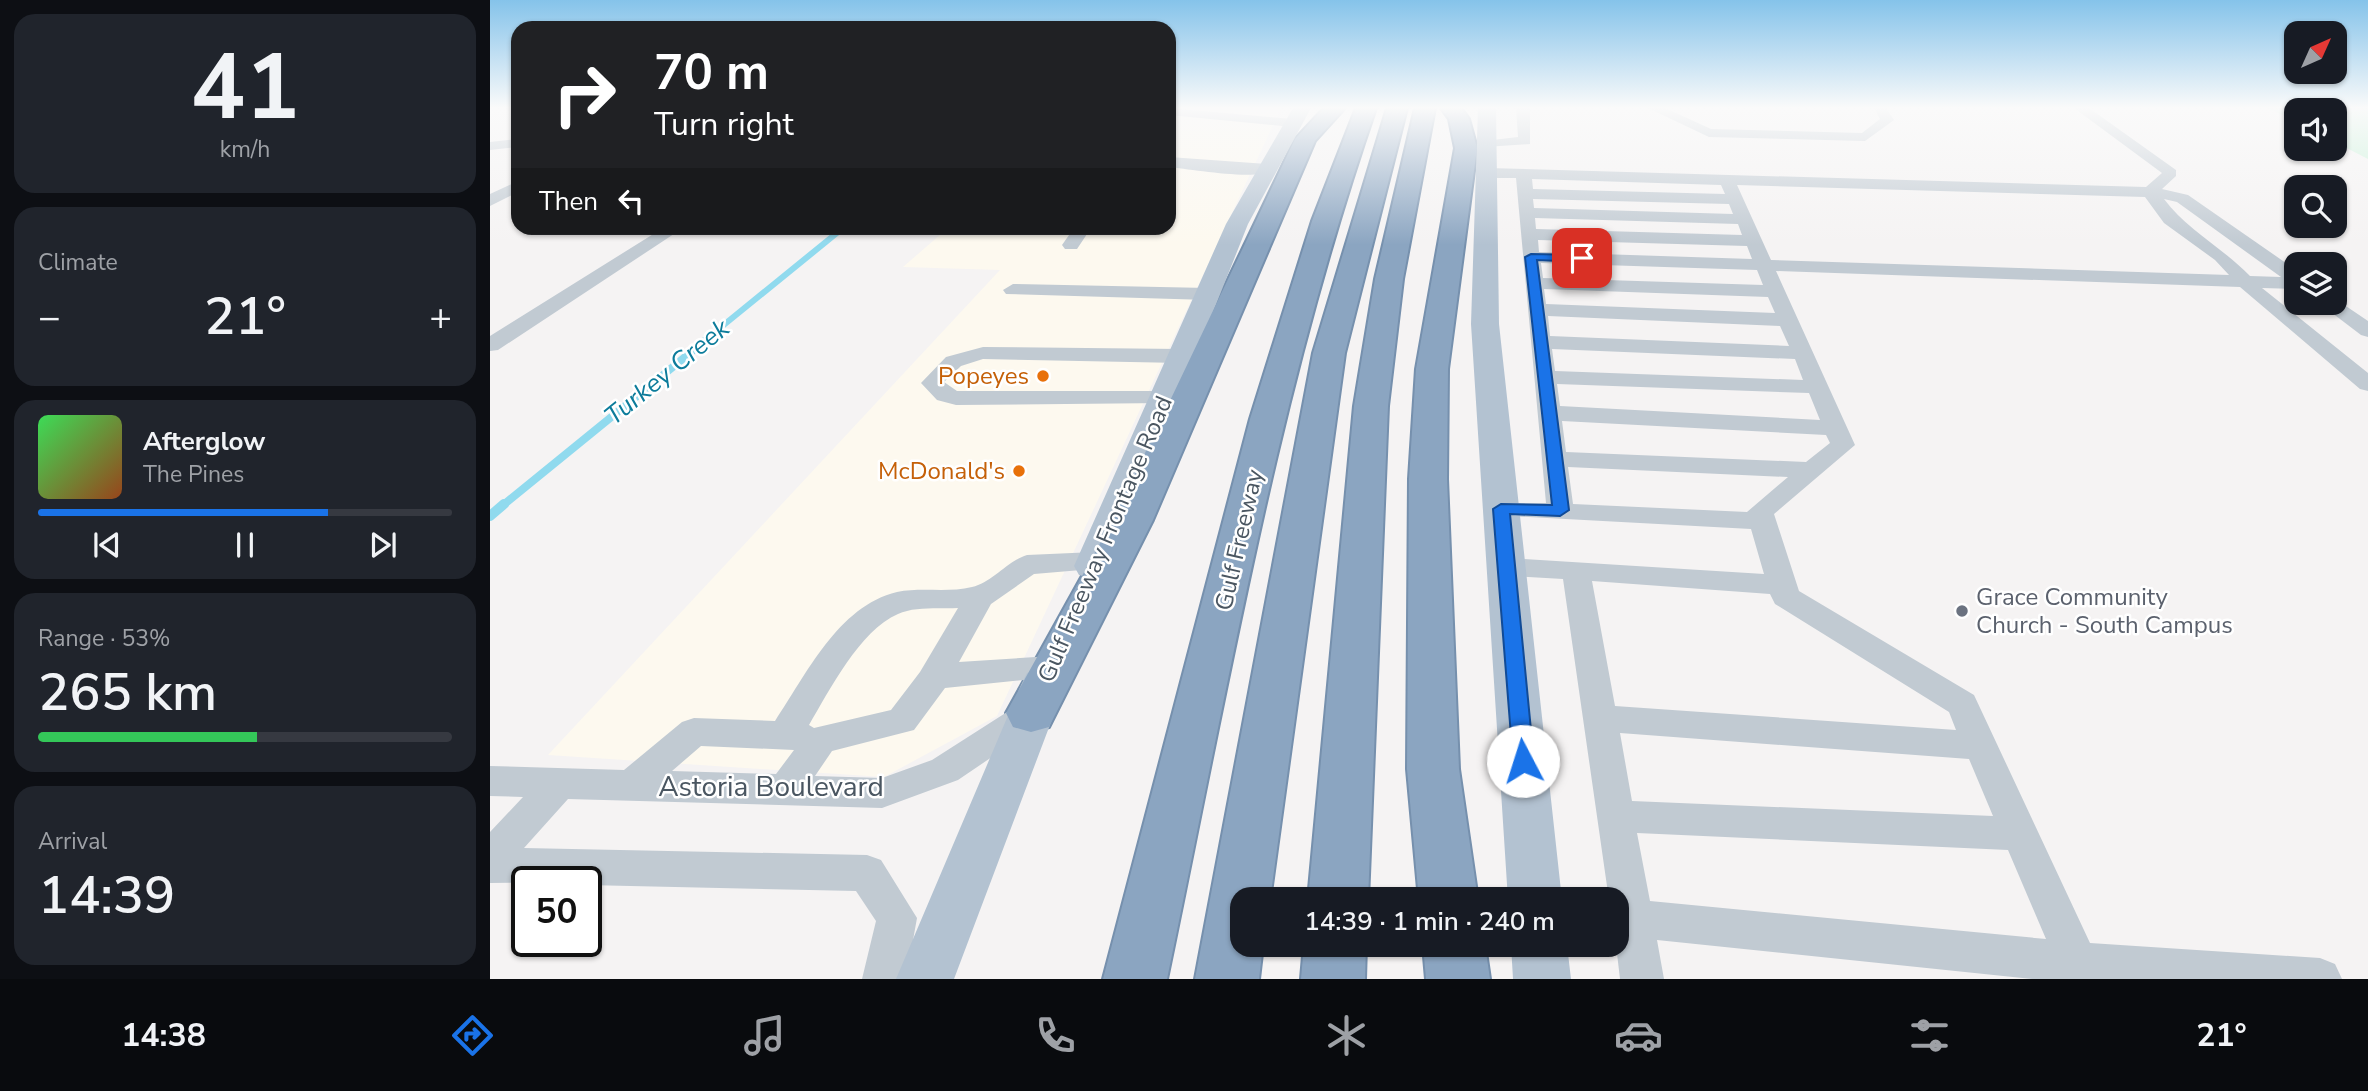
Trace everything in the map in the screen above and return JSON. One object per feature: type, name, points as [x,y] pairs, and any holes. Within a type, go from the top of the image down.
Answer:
[{"type":"highway","points":[[1031,713],[1133,520],[1268,174],[1289,154]]},
{"type":"highway","name":"Gulf Freeway","points":[[1135,979],[1267,419],[1324,221],[1349,154]]},
{"type":"highway","points":[[1227,979],[1329,353],[1384,154]]},
{"type":"highway","points":[[1339,887],[1371,405],[1389,279],[1415,154]]},
{"type":"highway","points":[[1447,887],[1433,769],[1428,479],[1432,369],[1482,154]]},
{"type":"highway","points":[[1333,979],[1334,957]]},
{"type":"highway","points":[[1455,957],[1458,979]]},
{"type":"main road","name":"Gulf Freeway Frontage Road","points":[[925,979],[1031,713],[1237,224],[1278,154]]},
{"type":"main road","points":[[1483,154],[1485,324],[1534,887]]},
{"type":"main road","points":[[1540,957],[1542,979]]},
{"type":"street","points":[[1219,166],[1228,154]]},
{"type":"street","points":[[1485,154],[1526,204],[1560,510]]},
{"type":"street","points":[[2146,154],[2171,173],[2150,192]]},
{"type":"street","points":[[1176,163],[1268,174]]},
{"type":"street","points":[[1526,204],[1731,189],[2150,192],[2182,198],[2284,272]]},
{"type":"street","points":[[1731,189],[1843,445],[1760,512],[1786,597],[1962,704],[2081,971],[2320,979]]},
{"type":"street","points":[[490,201],[511,190]]},
{"type":"street","points":[[2150,192],[2170,219],[2221,256],[2256,293],[2368,384]]},
{"type":"street","points":[[1526,204],[1744,219]]},
{"type":"street","points":[[1526,204],[1754,241]]},
{"type":"street","points":[[490,345],[663,235]]},
{"type":"street","points":[[1071,245],[1077,235]]},
{"type":"street","points":[[1531,257],[2284,281]]},
{"type":"street","points":[[1534,283],[1776,291]]},
{"type":"street","points":[[1013,290],[1208,294]]},
{"type":"street","points":[[1537,310],[1789,320]]},
{"type":"street","points":[[2346,315],[2368,331]]},
{"type":"street","points":[[1165,396],[1052,397],[1042,393],[955,391],[951,384],[962,370],[993,354],[1181,356]]},
{"type":"street","points":[[1545,377],[1818,387]]},
{"type":"street","points":[[1549,413],[1836,428]]},
{"type":"street","points":[[1555,459],[1812,470]]},
{"type":"street","points":[[1501,509],[1763,520]]},
{"type":"street","points":[[1622,887],[1616,816],[1576,570],[1782,585]]},
{"type":"street","points":[[934,676],[1051,668]]},
{"type":"street","name":"Astoria Boulevard","points":[[490,781],[882,793],[945,770],[1031,713]]},
{"type":"street","points":[[1600,718],[1980,746]]},
{"type":"street","points":[[630,786],[694,732],[786,733],[821,740]]},
{"type":"street","points":[[490,862],[559,783]]},
{"type":"street","points":[[1616,816],[2020,834]]},
{"type":"street","points":[[490,862],[867,873],[897,918],[884,979]]},
{"type":"street","points":[[1629,932],[1642,979]]},
{"type":"lane","points":[[2129,154],[2149,169],[2165,176]]},
{"type":"lane","points":[[1541,342],[1803,353]]},
{"type":"lane","points":[[785,790],[821,740],[902,721],[934,676],[980,597],[1027,565],[1095,561]]},
{"type":"lane","points":[[1507,568],[1576,570]]},
{"type":"lane","points":[[786,733],[827,669],[868,616],[891,604],[980,597]]},
{"type":"lane","points":[[1629,917],[2081,971]]},
{"type":"shaded area","points":[[1176,154],[1260,154],[997,716],[884,777],[548,755],[1000,270],[903,267],[940,235],[1176,235]]},
{"type":"waterway","name":"Turkey Creek","points":[[704,341],[834,235]]},
{"type":"waterway","name":"Turkey Creek","points":[[502,506],[706,340]]},
{"type":"waterway","name":"Turkey Creek","points":[[490,516],[504,504]]},
{"type":"place","name":"Popeyes","points":[[1043,376]]},
{"type":"place","name":"McDonald's","points":[[1019,471]]},
{"type":"place","name":"Grace Community Church - South Campus","points":[[1962,611]]},
{"type":"route","points":[[1523,761],[1501,509],[1560,510],[1531,257],[1582,258]]}]
